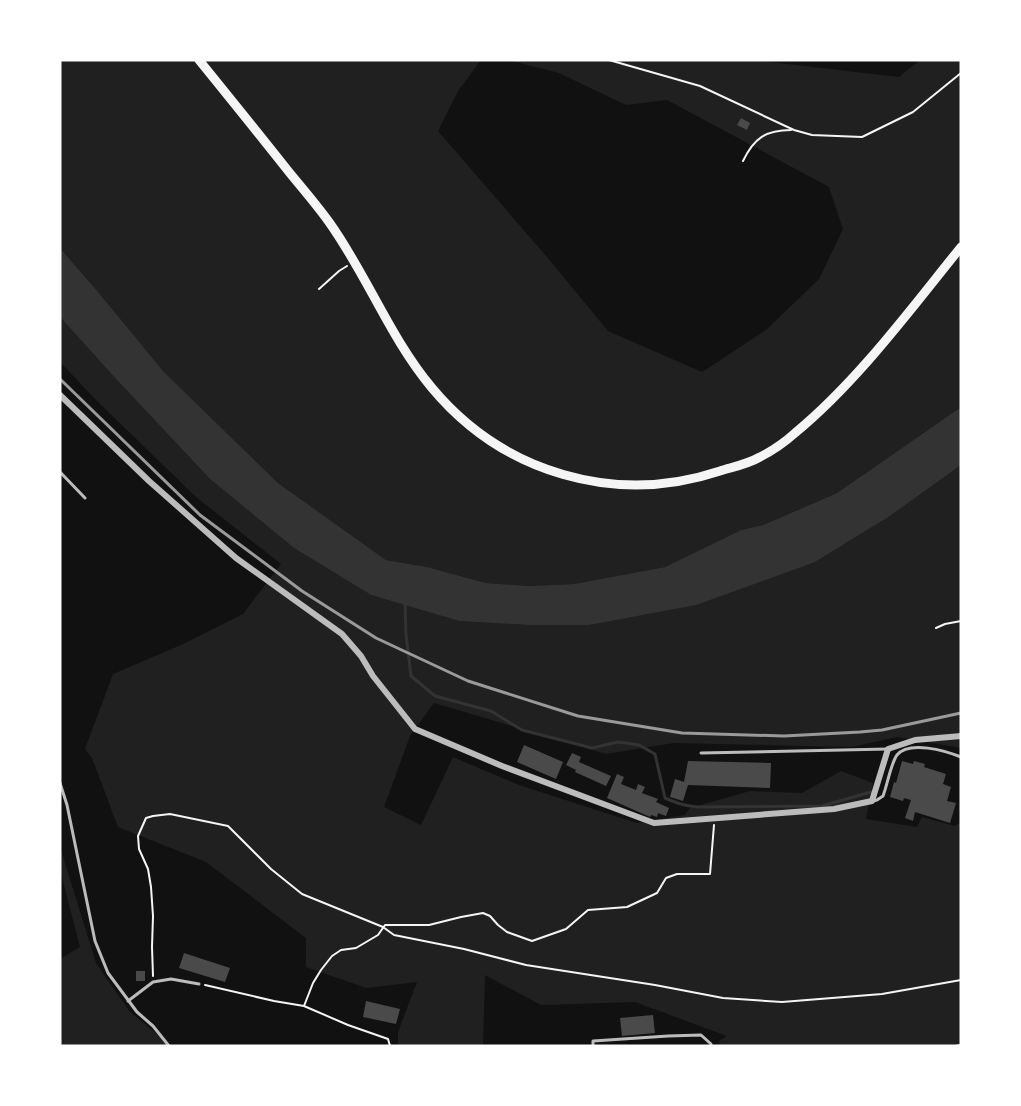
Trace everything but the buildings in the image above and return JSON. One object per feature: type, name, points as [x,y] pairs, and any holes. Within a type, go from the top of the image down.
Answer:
[{"type":"main road","points":[[199,60],[329,222],[411,360],[431,387],[471,427],[504,450],[563,475],[618,485],[664,484],[697,479],[758,458],[794,434],[846,385],[961,247]]},
{"type":"street","points":[[60,395],[149,481],[236,558],[342,634],[415,729],[654,823],[834,809],[872,801],[888,749],[915,740],[961,736]]},
{"type":"lane","points":[[60,472],[85,498]]},
{"type":"lane","points":[[872,801],[883,796],[896,756],[905,749],[926,748],[961,757]]},
{"type":"lane","points":[[701,753],[888,749]]},
{"type":"lane","points":[[60,783],[67,805],[95,941],[108,973],[136,1012],[153,1026],[169,1046]]},
{"type":"lane","points":[[128,1001],[153,982],[171,979],[200,984]]},
{"type":"lane","points":[[593,1046],[593,1041],[701,1035],[711,1046]]},
{"type":"path","points":[[609,60],[700,86],[794,130],[812,135],[862,137],[913,112],[961,73]]},
{"type":"path","points":[[743,161],[748,150],[763,134],[779,130],[794,130]]},
{"type":"path","points":[[320,289],[339,271],[354,261]]},
{"type":"path","points":[[936,628],[961,621]]},
{"type":"path","points":[[153,982],[151,887],[148,869],[138,849],[138,836],[146,818],[170,814],[228,826],[271,869],[302,894],[383,927],[394,935],[464,949],[526,965],[723,998],[782,1002],[882,994],[961,980]]},
{"type":"path","points":[[304,1006],[321,970],[332,956],[341,950],[356,948],[380,934],[383,927],[389,924],[429,925],[483,913],[490,916],[507,932],[532,941],[566,929],[588,910],[627,907],[657,893],[666,878],[677,874],[710,874],[715,819]]},
{"type":"path","points":[[200,984],[304,1006],[388,1040],[390,1046]]},
{"type":"path","points":[[955,1046],[961,1045]]},
{"type":"shaded area","points":[[60,60],[481,60],[458,91],[438,131],[608,331],[702,372],[766,330],[819,279],[843,229],[829,187],[667,100],[626,105],[559,73],[508,60],[754,60],[899,77],[920,60],[961,60],[961,407],[837,493],[763,525],[741,530],[665,567],[574,584],[529,586],[486,583],[427,567],[386,560],[278,483],[164,372],[60,248]]},
{"type":"shaded area","points":[[60,248],[164,372],[278,483],[386,560],[427,567],[486,583],[529,586],[574,584],[665,567],[741,530],[763,525],[837,493],[961,407],[961,465],[890,516],[815,562],[696,605],[589,625],[528,625],[459,621],[371,595],[294,548],[210,479],[60,317]]},
{"type":"shaded area","points":[[60,317],[210,479],[294,548],[371,595],[459,621],[528,625],[589,625],[815,562],[890,516],[961,465],[961,748],[897,737],[852,747],[674,743],[606,754],[434,703],[410,736],[384,807],[421,825],[453,757],[519,785],[637,823],[685,815],[690,808],[750,791],[802,793],[841,771],[873,783],[866,819],[917,827],[922,817],[955,826],[961,822],[961,1046],[720,1046],[719,1041],[727,1036],[635,1002],[541,1005],[485,975],[483,1046],[398,1046],[398,1032],[417,982],[366,988],[306,967],[306,938],[206,862],[118,827],[92,758],[85,749],[113,674],[181,645],[243,614],[281,564],[196,497],[60,362]]},
{"type":"shaded area","points":[[60,847],[96,963],[130,1012],[169,1046],[60,1046],[60,959],[80,947],[60,870]]},
{"type":"waterway","points":[[405,604],[411,676],[435,696],[491,711],[522,730],[592,748],[618,742],[639,745],[655,754],[665,798],[700,807],[822,806],[871,792]]},
{"type":"railway","points":[[60,379],[200,515],[302,591],[376,638],[468,681],[578,716],[682,733],[784,736],[860,732],[882,730],[961,713]]}]
